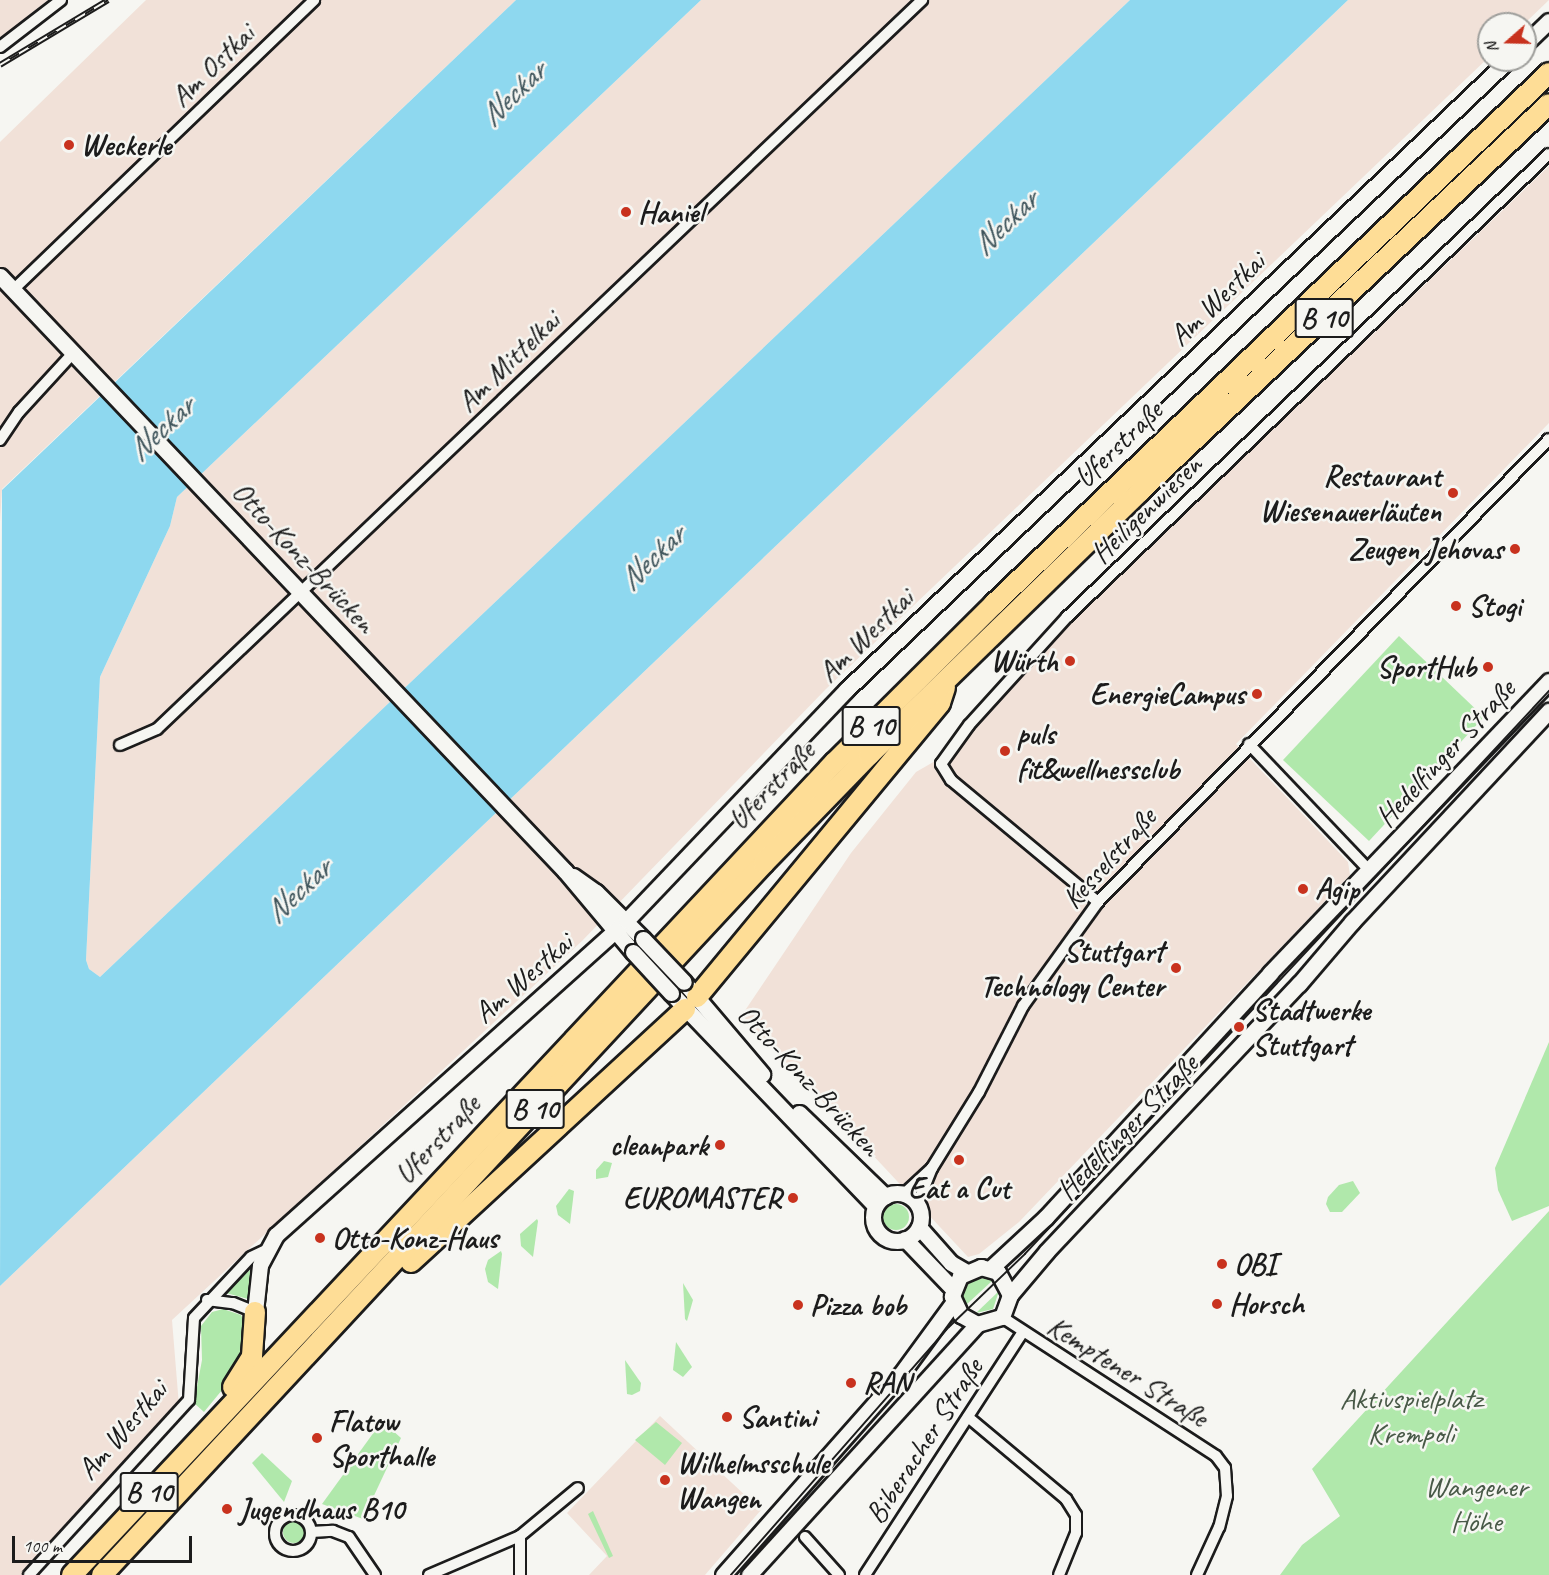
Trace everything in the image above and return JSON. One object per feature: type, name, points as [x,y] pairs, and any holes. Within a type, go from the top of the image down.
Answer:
[{"type":"highway","name":"Uferstraße","points":[[72,1575],[750,850],[909,687],[1549,73]]},
{"type":"highway","name":"Uferstraße","points":[[102,1575],[764,863],[948,676],[1549,104]]},
{"type":"highway","name":"B 10","points":[[384,1274],[403,1268],[691,1003],[940,703],[948,676]]},
{"type":"highway","name":"B 10","points":[[226,1410],[228,1393],[252,1356],[255,1312]]},
{"type":"street","points":[[0,47],[61,0]]},
{"type":"street","name":"Am Ostkai","points":[[4,281],[314,0]]},
{"type":"street","name":"Am Mittelkai","points":[[120,745],[157,729],[922,0]]},
{"type":"street","points":[[1537,32],[1549,21]]},
{"type":"street","name":"Am Westkai","points":[[29,1575],[189,1400],[192,1329],[197,1311],[207,1300],[251,1257],[264,1251],[284,1227],[615,932],[846,690],[1495,72]]},
{"type":"street","name":"Heiligenwiesen","points":[[1098,902],[951,780],[941,764],[969,725],[1067,617],[1549,154]]},
{"type":"street","name":"Otto-Konz-Brücken","points":[[4,281],[74,352],[565,872],[615,932],[671,993],[691,1003],[880,1201]]},
{"type":"street","points":[[0,440],[19,412],[74,352]]},
{"type":"street","name":"Kesselstraße","points":[[917,1205],[932,1168],[979,1092],[1023,1006],[1098,902],[1249,744],[1549,439]]},
{"type":"street","name":"Hedelfinger Straße","points":[[991,1268],[1046,1217],[1270,973],[1370,872],[1549,681]]},
{"type":"street","name":"Hedelfinger Straße","points":[[1002,1317],[1010,1295],[1549,711]]},
{"type":"street","points":[[1249,744],[1370,872]]},
{"type":"street","name":"Otto-Konz-Brücken","points":[[565,872],[596,892],[626,921],[684,982],[691,1003]]},
{"type":"street","name":"Kesselstraße","points":[[904,1194],[932,1168]]},
{"type":"street","points":[[904,1194],[917,1205],[918,1227],[951,1263],[965,1271],[991,1268],[1006,1281],[1010,1295]]},
{"type":"street","name":"Otto-Konz-Brücken","points":[[880,1201],[904,1194]]},
{"type":"street","name":"Otto-Konz-Brücken","points":[[880,1201],[873,1219],[881,1235],[892,1240],[905,1239],[953,1296],[965,1319],[977,1324]]},
{"type":"street","points":[[905,1239],[918,1227]]},
{"type":"street","points":[[207,1300],[233,1303],[255,1312],[264,1251]]},
{"type":"street","points":[[723,1575],[901,1374],[953,1296],[965,1271]]},
{"type":"street","points":[[749,1575],[977,1324],[1002,1317]]},
{"type":"street","name":"Kemptener Straße","points":[[1002,1317],[1216,1456],[1225,1468],[1227,1496],[1219,1527],[1197,1575]]},
{"type":"street","name":"Biberacher Straße","points":[[865,1575],[1023,1332]]},
{"type":"street","points":[[968,1417],[1066,1499],[1076,1515],[1076,1533],[1059,1575]]},
{"type":"street","points":[[429,1575],[520,1536],[578,1488]]},
{"type":"street","points":[[311,1532],[333,1531],[349,1537],[375,1575]]},
{"type":"street","points":[[520,1536],[520,1575]]},
{"type":"street","points":[[805,1537],[839,1575]]},
{"type":"shaded area","points":[[0,0],[48,0],[0,38]]},
{"type":"shaded area","points":[[146,0],[516,0],[2,489],[0,522],[0,142]]},
{"type":"shaded area","points":[[701,0],[1130,0],[100,977],[89,969],[86,960],[100,677],[170,526],[177,497]]},
{"type":"shaded area","points":[[1348,0],[1549,0],[1536,12],[1477,12],[1477,68],[826,689],[582,941],[172,1320],[180,1418],[38,1575],[0,1575],[0,1286]]},
{"type":"shaded area","points":[[1549,166],[1549,423],[1236,744],[1348,862],[1350,875],[1019,1222],[979,1254],[968,1257],[742,1015],[851,853],[916,772],[956,749],[1070,623]]},
{"type":"shaded area","name":"Wilhelmsschule Wangen","points":[[660,1416],[761,1510],[705,1575],[589,1575],[607,1556],[567,1513]]},
{"type":"green space","points":[[1399,636],[1484,717],[1369,841],[1283,760]]},
{"type":"green space","points":[[1549,1042],[1549,1206],[1512,1221],[1498,1190],[1495,1168]]},
{"type":"green space","points":[[604,1161],[612,1163],[608,1177],[596,1179],[596,1170]]},
{"type":"green space","points":[[1353,1181],[1360,1193],[1342,1212],[1330,1212],[1326,1204],[1328,1197],[1339,1185]]},
{"type":"green space","points":[[569,1189],[574,1191],[570,1224],[558,1215],[556,1206]]},
{"type":"green space","points":[[896,1204],[905,1208],[909,1217],[905,1226],[896,1230],[887,1226],[883,1217],[887,1208]]},
{"type":"green space","name":"Wangener Höhe","points":[[1549,1211],[1549,1575],[1280,1575],[1302,1545],[1340,1516],[1312,1469]]},
{"type":"green space","points":[[537,1219],[533,1257],[521,1246],[520,1234]]},
{"type":"green space","points":[[501,1251],[498,1289],[488,1282],[485,1269],[488,1260]]},
{"type":"green space","points":[[252,1268],[248,1299],[226,1293]]},
{"type":"green space","points":[[984,1278],[992,1281],[966,1305],[962,1292],[968,1282]]},
{"type":"green space","points":[[683,1283],[693,1300],[687,1321],[685,1319]]},
{"type":"green space","points":[[999,1291],[993,1309],[976,1313]]},
{"type":"green space","points":[[223,1309],[241,1315],[250,1334],[245,1362],[204,1412],[194,1403],[202,1360],[201,1326],[212,1312]]},
{"type":"green space","points":[[676,1342],[692,1367],[683,1377],[673,1370]]},
{"type":"green space","points":[[625,1360],[641,1383],[640,1391],[632,1395],[627,1394]]},
{"type":"green space","points":[[382,1421],[401,1438],[363,1519],[322,1504]]},
{"type":"green space","points":[[656,1422],[682,1443],[665,1465],[635,1440]]},
{"type":"green space","points":[[262,1453],[292,1481],[284,1502],[252,1463]]},
{"type":"green space","points":[[593,1511],[613,1556],[609,1558],[588,1514]]},
{"type":"green space","points":[[294,1521],[302,1524],[305,1532],[302,1540],[294,1543],[286,1540],[283,1532],[286,1524]]},
{"type":"water","name":"Neckar","points":[[516,0],[701,0],[177,497],[170,526],[100,677],[86,960],[89,969],[100,977],[1130,0],[1348,0],[0,1286],[2,490]]},
{"type":"tram line","points":[[731,1575],[949,1327],[1025,1254],[1549,691]]},
{"type":"railway","points":[[0,65],[108,0]]},
{"type":"place","name":"Weckerle","points":[[69,145]]},
{"type":"place","name":"Haniel","points":[[626,212]]},
{"type":"place","name":"Restaurant Wiesenauerläuten","points":[[1453,493]]},
{"type":"place","name":"Zeugen Jehovas","points":[[1515,549]]},
{"type":"place","name":"Stogi","points":[[1456,606]]},
{"type":"place","name":"Würth","points":[[1070,661]]},
{"type":"place","name":"SportHub","points":[[1488,667]]},
{"type":"place","name":"EnergieCampus","points":[[1257,694]]},
{"type":"place","name":"puls fit&wellnessclub","points":[[1005,751]]},
{"type":"place","name":"Agip","points":[[1303,889]]},
{"type":"place","name":"Stuttgart Technology Center","points":[[1176,968]]},
{"type":"place","name":"Stadtwerke Stuttgart","points":[[1239,1027]]},
{"type":"place","name":"cleanpark","points":[[720,1145]]},
{"type":"place","name":"Eat a Cut","points":[[959,1160]]},
{"type":"place","name":"EUROMASTER","points":[[793,1198]]},
{"type":"place","name":"Otto-Konz-Haus","points":[[320,1238]]},
{"type":"place","name":"OBI","points":[[1222,1264]]},
{"type":"place","name":"Horsch","points":[[1217,1304]]},
{"type":"place","name":"Pizza bob","points":[[798,1305]]},
{"type":"place","name":"RAN","points":[[851,1383]]},
{"type":"place","name":"Santini","points":[[727,1417]]},
{"type":"place","name":"Flatow Sporthalle","points":[[317,1438]]},
{"type":"place","name":"Wilhelmsschule Wangen","points":[[665,1480]]},
{"type":"place","name":"Jugendhaus B10","points":[[227,1509]]},
{"type":"park label","name":"Aktivspielplatz Krempoli","points":[[1411,1415]]}]
